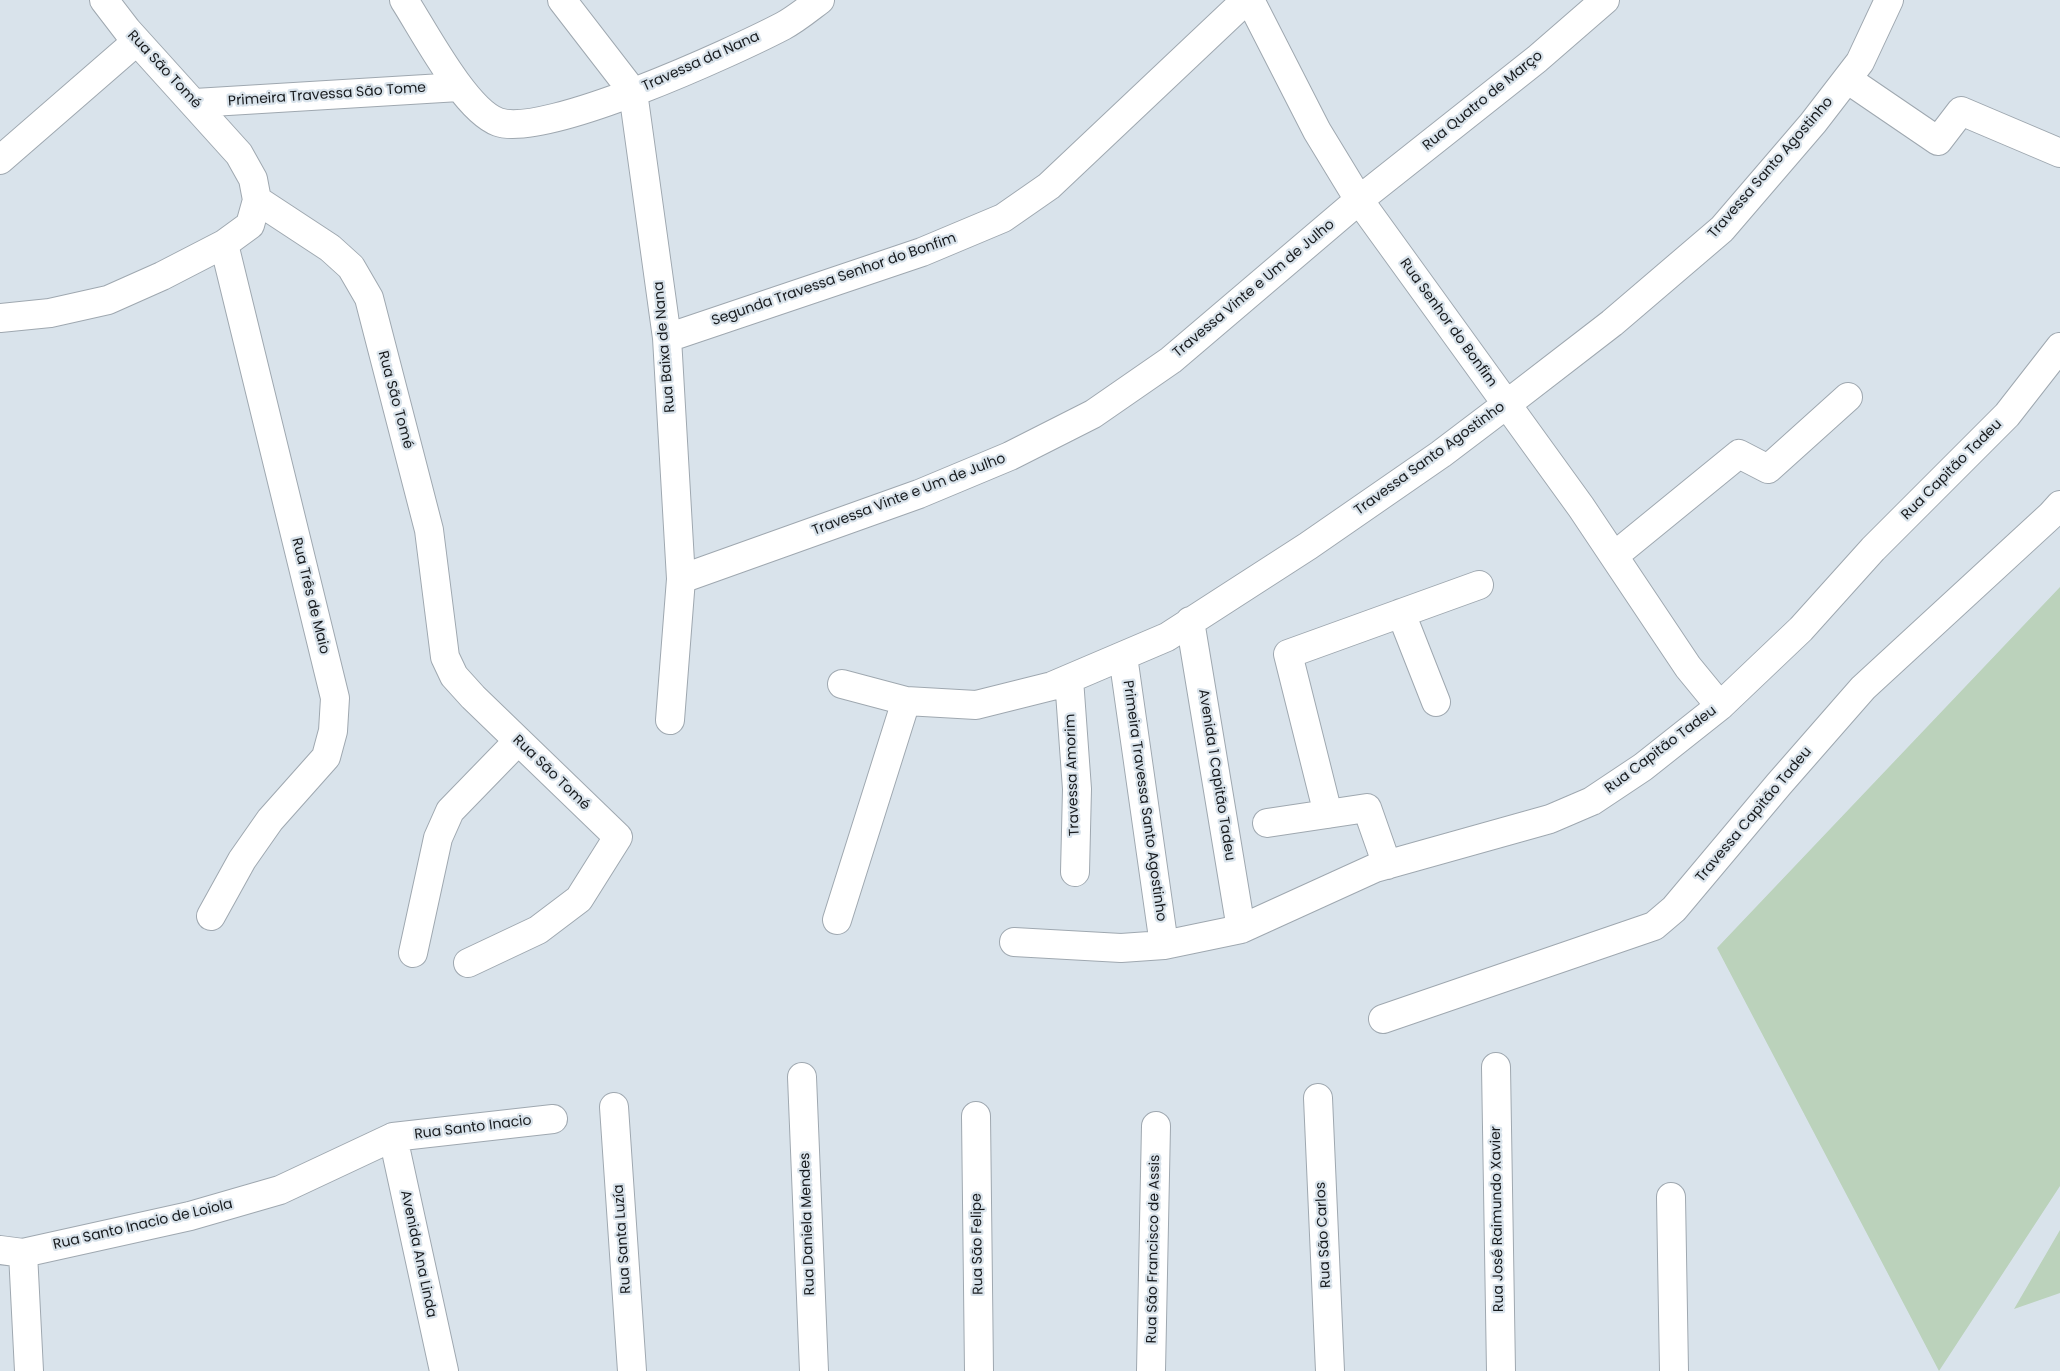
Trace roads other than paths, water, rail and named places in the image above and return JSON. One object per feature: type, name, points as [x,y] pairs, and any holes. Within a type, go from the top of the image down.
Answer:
[{"type":"street","name":"Rua São Tomé","points":[[104,0],[136,40],[195,103],[238,154],[253,179],[257,200],[330,248],[351,267],[369,298],[429,530],[445,657],[454,676],[472,697],[618,836],[579,899],[538,930],[468,963]]},
{"type":"street","name":"Travessa da Nana","points":[[404,0],[459,87],[480,109],[496,122],[514,126],[545,121],[633,92],[725,55],[785,24],[820,0]]},
{"type":"street","name":"Rua Baixa de Nana","points":[[562,0],[633,92],[667,338],[681,580],[670,720]]},
{"type":"street","name":"Segunda Travessa Senhor do Bonfim","points":[[667,338],[922,252],[1002,218],[1050,186],[1246,0]]},
{"type":"street","name":"Rua Senhor do Bonfim","points":[[1250,0],[1317,131],[1359,200],[1507,404],[1614,556],[1688,667],[1720,706]]},
{"type":"street","name":"Rua Quatro de Março","points":[[1359,200],[1537,59],[1605,0]]},
{"type":"street","name":"Travessa Santo Agostinho","points":[[842,684],[906,701],[976,705],[1052,686],[1167,637],[1316,540],[1441,454],[1507,404],[1612,323],[1722,229],[1813,122],[1860,62],[1889,0]]},
{"type":"street","points":[[0,160],[136,40]]},
{"type":"street","points":[[1847,79],[1938,141],[1961,111],[2060,153]]},
{"type":"street","name":"Primeira Travessa São Tome","points":[[195,103],[459,87]]},
{"type":"street","points":[[0,318],[50,313],[108,300],[224,244],[250,225],[257,200]]},
{"type":"street","name":"Travessa Vinte e Um de Julho","points":[[681,580],[919,494],[1010,456],[1093,414],[1171,360],[1359,200]]},
{"type":"street","name":"Rua Três de Maio","points":[[211,916],[242,860],[270,820],[326,757],[333,731],[334,698],[224,244]]},
{"type":"street","name":"Rua Capitão Tadeu","points":[[1014,942],[1121,948],[1164,945],[1240,929],[1375,868],[1550,820],[1592,801],[1643,767],[1720,706],[1801,629],[1873,549],[2007,415],[2060,346]]},
{"type":"street","points":[[1614,556],[1740,454],[1768,469],[1848,397]]},
{"type":"street","name":"Travessa Capitão Tadeu","points":[[1383,1019],[1654,926],[1674,909],[1863,688],[1946,614],[2052,515],[2060,505]]},
{"type":"street","points":[[1328,814],[1288,654],[1479,584]]},
{"type":"street","points":[[1401,613],[1436,702]]},
{"type":"street","name":"Avenida 1 Capitão Tadeu","points":[[1190,622],[1240,929]]},
{"type":"street","name":"Primeira Travessa Santo Agostinho","points":[[1123,656],[1164,945]]},
{"type":"street","name":"Travessa Amorim","points":[[1069,679],[1077,789],[1075,872]]},
{"type":"street","points":[[837,920],[906,701]]},
{"type":"street","points":[[412,953],[438,838],[450,811],[518,740]]},
{"type":"street","points":[[1267,823],[1367,808],[1387,864]]},
{"type":"street","name":"Rua José Raimundo Xavier","points":[[1496,1067],[1501,1371]]},
{"type":"street","name":"Rua Daniela Mendes","points":[[802,1077],[814,1371]]},
{"type":"street","name":"Rua São Carlos","points":[[1318,1098],[1330,1371]]},
{"type":"street","name":"Rua Santa Luzía","points":[[614,1107],[632,1371]]},
{"type":"street","name":"Rua São Felipe","points":[[976,1116],[979,1371]]},
{"type":"street","name":"Rua Santo Inacio","points":[[394,1137],[553,1119]]},
{"type":"street","name":"Rua São Francisco de Assis","points":[[1151,1371],[1156,1126]]},
{"type":"street","name":"Rua Santo Inacio de Loiola","points":[[12,1252],[190,1216],[280,1190],[394,1137]]},
{"type":"street","name":"Avenida Ana Linda","points":[[394,1137],[444,1371]]},
{"type":"street","points":[[1671,1197],[1674,1371]]},
{"type":"street","points":[[12,1252],[29,1371]]}]
